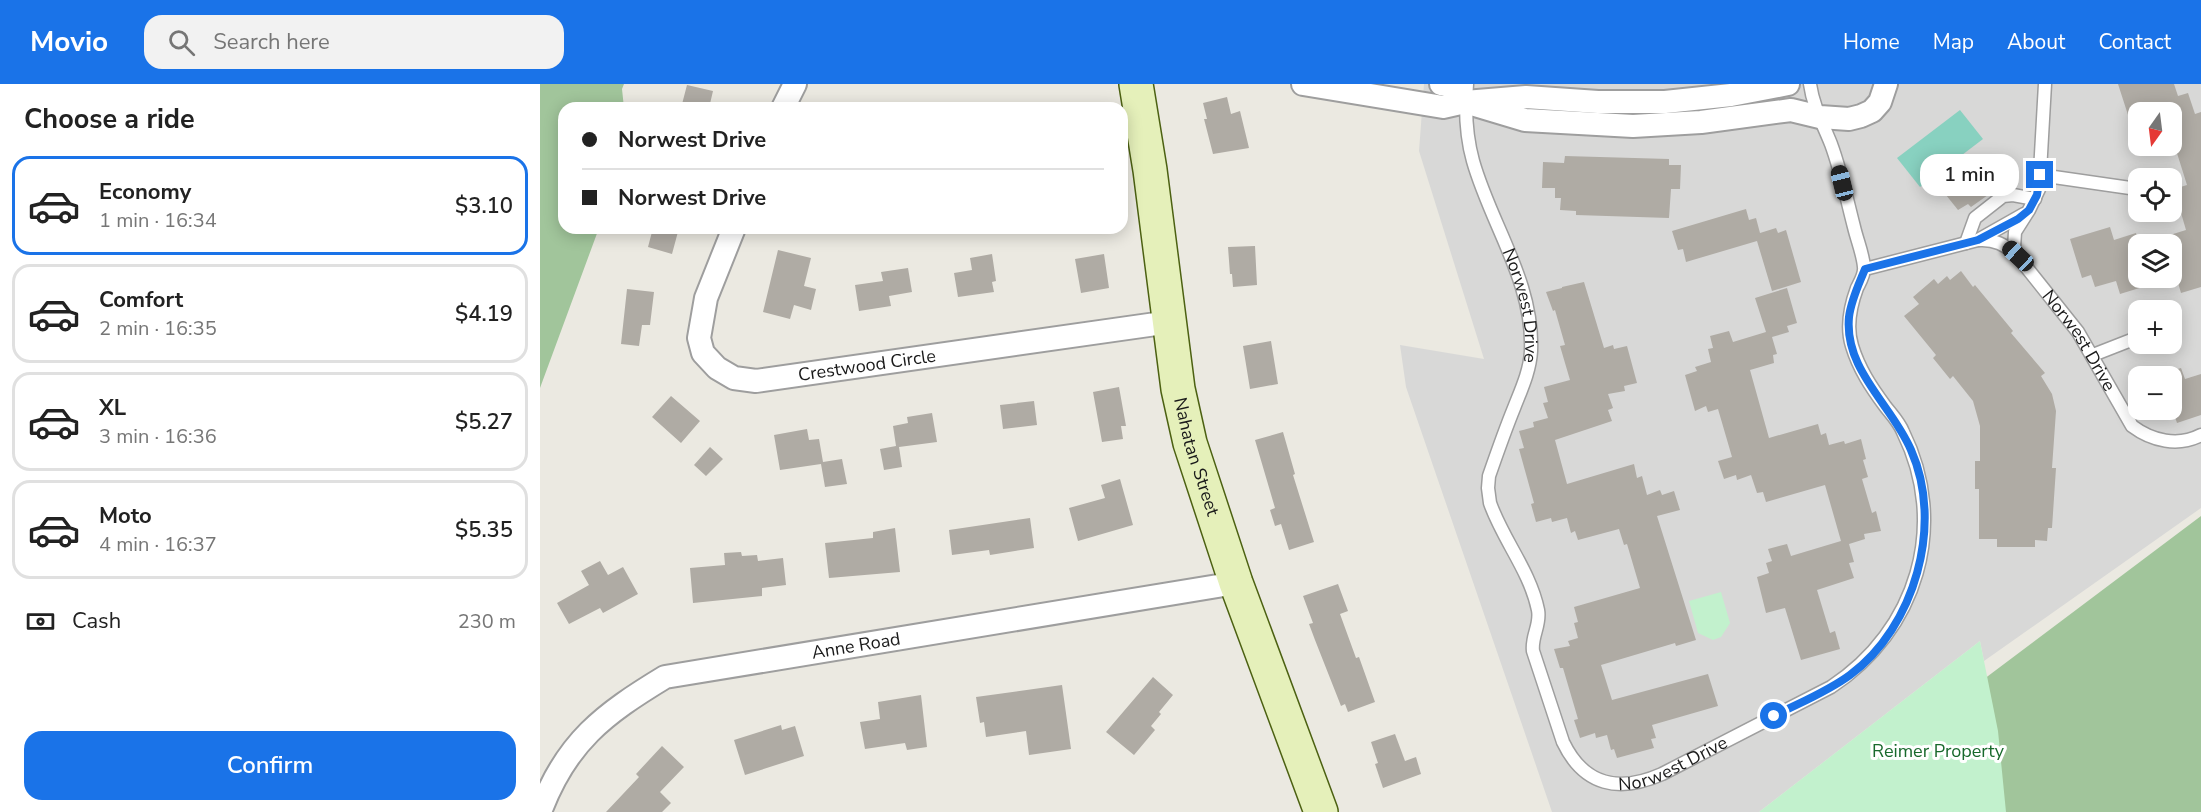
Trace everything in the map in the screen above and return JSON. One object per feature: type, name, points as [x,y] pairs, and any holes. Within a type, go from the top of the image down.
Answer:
[{"type":"main road","name":"Nahatan Street","points":[[1136,84],[1150,170],[1179,389],[1190,443],[1236,583],[1321,812]]},
{"type":"street","points":[[786,102],[795,84]]},
{"type":"street","points":[[1303,84],[1443,107],[1466,93],[1598,102],[1665,102],[1731,95],[1788,84]]},
{"type":"street","points":[[1442,84],[1526,120],[1598,125],[1668,125],[1791,110],[1837,119],[1861,117],[1872,111],[1880,102],[1886,84]]},
{"type":"street","name":"Crestwood Circle","points":[[732,234],[706,298],[699,338],[703,353],[717,368],[734,378],[756,381],[1170,322]]},
{"type":"street","name":"Anne Road","points":[[540,812],[560,769],[585,734],[622,703],[665,677],[1236,583]]},
{"type":"lane","points":[[1810,84],[1814,104],[1837,161],[1865,269],[1972,241],[2018,219],[2032,205]]},
{"type":"lane","points":[[2018,256],[2014,249],[2014,236],[2039,189],[2045,84]]},
{"type":"lane","name":"Norwest Drive","points":[[1466,93],[1469,148],[1473,164],[1523,289],[1530,322],[1531,343],[1527,372],[1489,476],[1490,502],[1533,592],[1539,614],[1532,639],[1533,651],[1563,742],[1578,765],[1596,778],[1622,785],[1655,777],[1831,687],[1851,674],[1869,657],[1899,617],[1911,589],[1918,564],[1925,523],[1924,506],[1919,471],[1913,453],[1902,429],[1862,373],[1851,344],[1850,316],[1853,299],[1865,269]]},
{"type":"lane","points":[[2040,175],[2128,188]]},
{"type":"lane","points":[[1972,241],[1976,218],[2003,196],[2013,195],[2032,205]]},
{"type":"lane","points":[[1972,241],[1990,240],[2002,244],[2018,256]]},
{"type":"lane","name":"Norwest Drive","points":[[2018,256],[2078,332],[2127,419],[2139,431],[2174,442],[2201,435]]},
{"type":"lane","points":[[2093,355],[2128,341]]},
{"type":"shaded area","points":[[1424,84],[2201,84],[2201,508],[1984,661],[1980,641],[1759,812],[1552,812],[1406,387],[1400,345],[1484,359],[1419,151]]},
{"type":"shaded area","points":[[1960,110],[1983,139],[1920,187],[1897,158]]},
{"type":"green space","points":[[540,84],[624,84],[622,89],[623,102],[558,102],[558,234],[597,234],[540,388]]},
{"type":"green space","points":[[2201,516],[2201,812],[1807,812]]},
{"type":"green space","points":[[1721,592],[1730,623],[1721,637],[1713,640],[1698,633],[1689,601]]},
{"type":"green space","name":"Reimer Property","points":[[1980,641],[1998,731],[2006,812],[1759,812]]},
{"type":"building","points":[[2118,84],[2174,84],[2178,96],[2188,93],[2195,114],[2201,112],[2201,287],[2181,293],[2182,234],[2173,234],[2186,230],[2182,216],[2182,187],[2187,185],[2178,156],[2182,156],[2182,102],[2128,102],[2128,115]]},
{"type":"building","points":[[687,85],[713,91],[710,102],[683,102]]},
{"type":"building","points":[[1227,97],[1231,114],[1240,111],[1249,148],[1213,154],[1204,119],[1207,119],[1203,103]]},
{"type":"building","points":[[1565,156],[1669,159],[1669,165],[1681,165],[1680,189],[1671,189],[1669,218],[1576,215],[1576,211],[1560,210],[1561,198],[1555,198],[1555,188],[1542,188],[1543,162],[1564,163]]},
{"type":"building","points":[[1976,164],[1995,190],[1971,207],[1968,204],[1958,210],[1942,190]]},
{"type":"building","points":[[1746,209],[1749,220],[1756,218],[1760,233],[1776,228],[1778,233],[1786,230],[1801,282],[1772,291],[1757,241],[1686,262],[1683,249],[1678,250],[1672,231]]},
{"type":"building","points":[[2110,227],[2114,240],[2128,236],[2128,288],[2140,288],[2120,294],[2116,281],[2095,287],[2091,275],[2082,278],[2070,239]]},
{"type":"building","points":[[651,234],[677,234],[672,254],[648,247]]},
{"type":"building","points":[[1255,246],[1257,285],[1233,287],[1228,247]]},
{"type":"building","points":[[778,250],[811,258],[804,286],[816,289],[811,310],[794,305],[790,319],[763,312]]},
{"type":"building","points":[[992,254],[996,281],[992,282],[994,292],[958,297],[954,273],[972,270],[970,258]]},
{"type":"building","points":[[1104,254],[1109,288],[1081,293],[1075,259]]},
{"type":"building","points":[[908,268],[912,292],[889,296],[891,306],[859,311],[855,285],[883,281],[881,272]]},
{"type":"building","points":[[1961,271],[2013,331],[2011,333],[2045,373],[2041,376],[2052,394],[2056,411],[2052,468],[2056,468],[2052,528],[2048,528],[2047,541],[2035,540],[2035,547],[1997,547],[1997,539],[1979,539],[1979,489],[1975,489],[1975,461],[1980,461],[1980,426],[1973,401],[1953,376],[1950,379],[1933,358],[1936,355],[1904,316],[1919,304],[1913,297],[1934,279],[1938,284],[1947,276],[1950,280]]},
{"type":"building","points":[[1584,282],[1604,348],[1613,345],[1614,349],[1627,346],[1637,383],[1624,386],[1625,391],[1608,394],[1613,408],[1608,410],[1612,421],[1555,440],[1567,484],[1634,464],[1637,478],[1642,476],[1647,495],[1660,490],[1662,495],[1674,491],[1680,510],[1657,516],[1696,640],[1676,646],[1675,643],[1601,665],[1612,700],[1708,674],[1718,706],[1652,725],[1656,738],[1651,739],[1654,748],[1617,758],[1614,749],[1611,750],[1607,735],[1596,738],[1595,733],[1580,738],[1574,720],[1578,719],[1563,668],[1560,668],[1554,649],[1570,646],[1568,641],[1578,638],[1574,623],[1578,622],[1574,607],[1640,588],[1627,544],[1624,545],[1619,529],[1578,540],[1575,531],[1571,533],[1567,518],[1552,522],[1551,518],[1536,522],[1531,504],[1534,503],[1519,449],[1524,448],[1519,431],[1534,427],[1533,422],[1548,418],[1543,403],[1548,402],[1544,387],[1570,380],[1560,346],[1565,345],[1555,310],[1553,311],[1546,292]]},
{"type":"building","points":[[1787,288],[1797,323],[1787,326],[1789,332],[1772,337],[1777,354],[1773,355],[1774,363],[1750,370],[1769,438],[1818,424],[1821,435],[1826,433],[1829,445],[1844,441],[1845,444],[1861,439],[1866,459],[1863,460],[1868,477],[1862,479],[1872,513],[1876,511],[1881,531],[1864,534],[1865,539],[1849,544],[1854,562],[1849,563],[1854,578],[1817,590],[1830,633],[1835,631],[1840,649],[1801,660],[1785,608],[1766,613],[1757,577],[1769,573],[1766,563],[1772,561],[1768,549],[1787,544],[1791,556],[1841,541],[1825,485],[1766,502],[1763,492],[1757,493],[1751,475],[1737,480],[1736,475],[1724,479],[1718,461],[1732,457],[1718,409],[1708,412],[1706,406],[1695,411],[1685,375],[1697,371],[1695,367],[1711,362],[1708,349],[1713,348],[1710,336],[1729,331],[1733,342],[1766,332],[1755,298]]},
{"type":"building","points":[[627,289],[654,292],[650,325],[642,325],[639,346],[621,344]]},
{"type":"building","points":[[1271,341],[1278,384],[1250,389],[1243,346]]},
{"type":"building","points":[[2182,371],[2185,379],[2201,374],[2201,415],[2177,423],[2176,420],[2182,420]]},
{"type":"building","points":[[1119,387],[1126,426],[1121,426],[1123,439],[1102,442],[1093,392]]},
{"type":"building","points":[[671,396],[700,421],[681,443],[652,417]]},
{"type":"building","points":[[1034,401],[1037,425],[1003,429],[1000,405]]},
{"type":"building","points":[[932,413],[937,442],[899,447],[902,467],[884,470],[880,449],[896,446],[893,426],[908,423],[907,417]]},
{"type":"building","points":[[807,429],[809,440],[819,439],[823,462],[842,459],[847,484],[825,487],[821,464],[780,470],[774,435]]},
{"type":"building","points":[[1283,432],[1295,474],[1293,475],[1314,542],[1289,550],[1281,524],[1275,526],[1270,510],[1275,508],[1255,440]]},
{"type":"building","points":[[710,447],[723,459],[706,476],[694,465]]},
{"type":"building","points":[[1120,479],[1133,525],[1078,541],[1069,508],[1105,498],[1101,485]]},
{"type":"building","points":[[1030,518],[1034,548],[990,555],[989,550],[952,555],[949,530]]},
{"type":"building","points":[[895,528],[900,572],[829,578],[825,543],[873,538],[873,532]]},
{"type":"building","points":[[741,552],[742,556],[757,555],[758,561],[783,558],[786,585],[762,588],[762,596],[693,603],[690,568],[725,565],[724,553]]},
{"type":"building","points":[[600,561],[608,575],[623,567],[638,594],[603,613],[600,608],[569,624],[557,603],[589,585],[581,571]]},
{"type":"building","points":[[1338,584],[1348,611],[1340,614],[1375,702],[1348,712],[1345,704],[1341,706],[1315,640],[1309,624],[1313,623],[1303,596]]},
{"type":"building","points":[[1153,677],[1173,695],[1151,726],[1155,730],[1134,755],[1106,732]]},
{"type":"building","points":[[1062,685],[1071,749],[1029,755],[1026,731],[986,737],[984,722],[980,723],[976,697]]},
{"type":"building","points":[[921,695],[927,747],[907,750],[905,743],[865,749],[860,722],[880,719],[878,702]]},
{"type":"building","points":[[781,725],[782,730],[795,726],[804,756],[745,775],[734,740]]},
{"type":"building","points":[[1395,734],[1405,761],[1416,757],[1421,774],[1383,788],[1371,742]]},
{"type":"building","points":[[662,746],[684,767],[660,792],[671,803],[662,812],[606,812],[639,777],[636,774]]},
{"type":"route","points":[[1774,716],[1831,687],[1851,674],[1885,639],[1899,617],[1911,589],[1922,545],[1925,523],[1924,506],[1919,471],[1913,453],[1902,429],[1862,373],[1851,344],[1849,333],[1853,299],[1865,269],[1978,240],[2018,219],[2029,210],[2037,195],[2040,175]]}]
